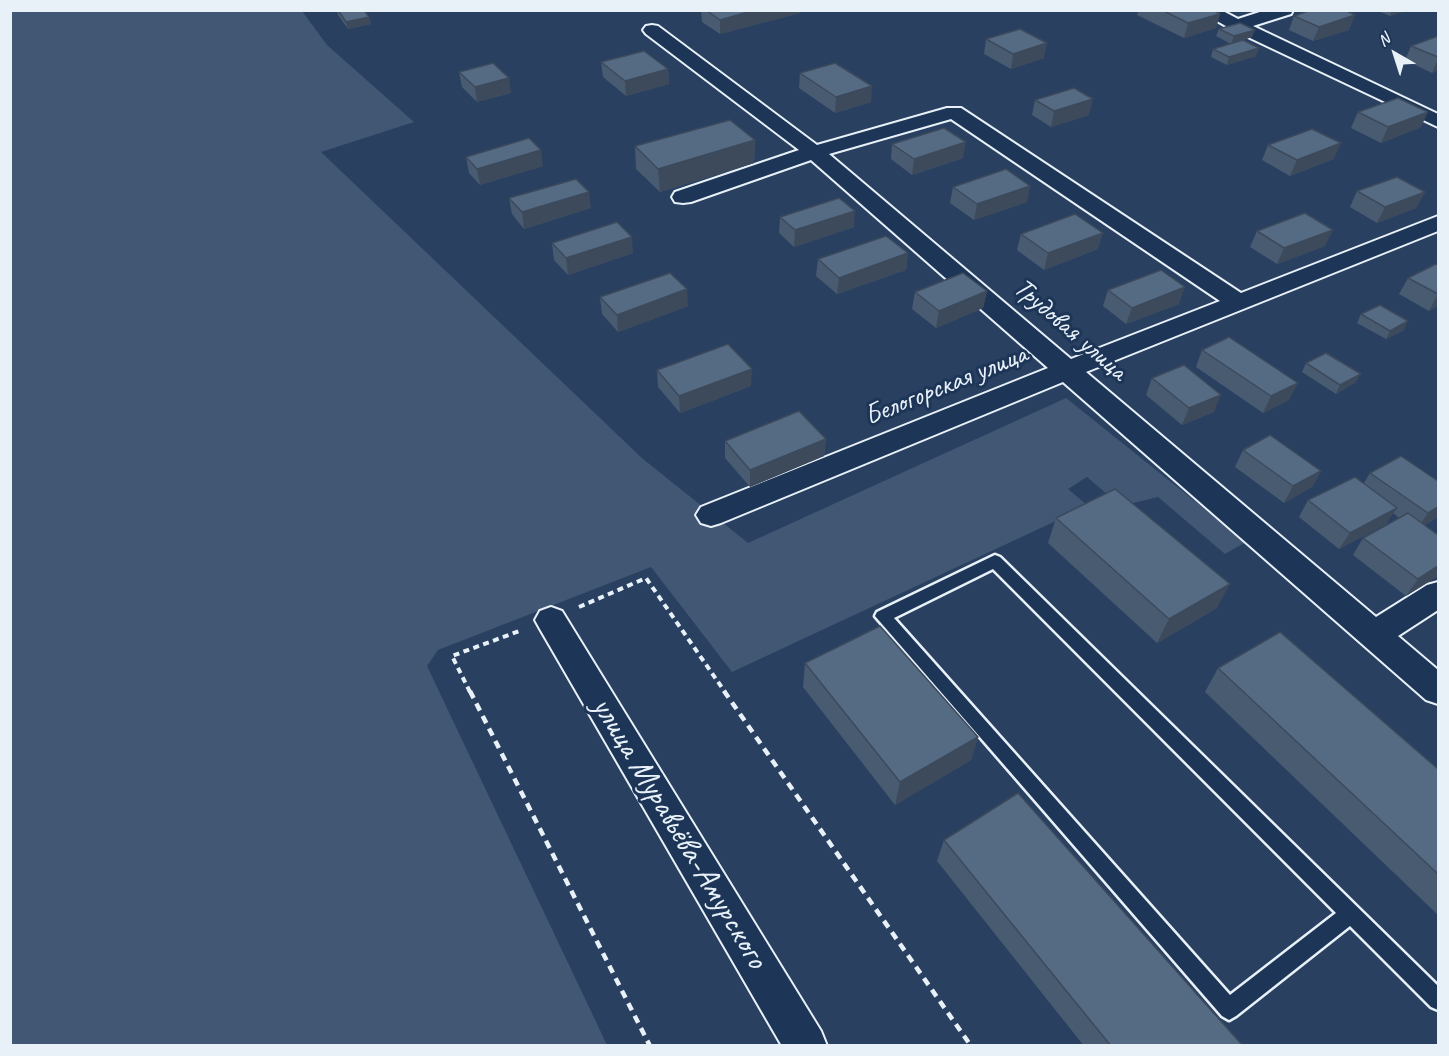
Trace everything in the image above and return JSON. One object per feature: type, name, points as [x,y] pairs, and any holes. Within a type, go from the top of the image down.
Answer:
[{"type":"street","points":[[1206,10],[1438,121]]},
{"type":"street","points":[[1237,25],[1285,10]]},
{"type":"street","name":"Трудовая улица","points":[[652,30],[814,152],[1438,690]]},
{"type":"street","points":[[683,197],[814,152],[954,112],[1239,302]]},
{"type":"street","name":"Белогорская улица","points":[[711,515],[1438,223]]},
{"type":"street","points":[[1374,635],[1438,594]]},
{"type":"street","name":"улица Муравьёва-Амурского","points":[[551,620],[806,1046]]},
{"type":"lane","points":[[1350,914],[1229,1009],[883,616],[995,561],[1438,1000]]},
{"type":"shaded area","points":[[10,11],[302,11],[327,45],[414,122],[321,152],[643,459],[748,543],[1066,398],[1246,542],[1225,554],[1158,497],[1121,506],[1087,477],[1068,489],[1088,506],[732,672],[651,567],[438,650],[427,666],[607,1045],[11,1045]]},
{"type":"building","points":[[338,10],[364,10],[369,17],[346,22]]},
{"type":"building","points":[[706,10],[755,10],[720,20]]},
{"type":"building","points":[[1162,10],[1213,10],[1220,14],[1188,23]]},
{"type":"building","points":[[1311,10],[1345,10],[1355,15],[1319,27],[1294,16]]},
{"type":"building","points":[[1240,23],[1255,30],[1234,36],[1219,29]]},
{"type":"building","points":[[1020,29],[1047,43],[1013,54],[986,39]]},
{"type":"building","points":[[1438,36],[1438,57],[1411,46]]},
{"type":"building","points":[[1243,40],[1259,48],[1229,57],[1213,49]]},
{"type":"building","points":[[644,51],[668,69],[625,81],[601,62]]},
{"type":"building","points":[[493,63],[509,78],[475,87],[459,72]]},
{"type":"building","points":[[835,63],[872,86],[836,97],[800,73]]},
{"type":"building","points":[[1074,88],[1093,99],[1054,111],[1035,100]]},
{"type":"building","points":[[1398,98],[1428,112],[1388,127],[1358,112]]},
{"type":"building","points":[[730,120],[755,140],[658,169],[635,146]]},
{"type":"building","points":[[944,128],[966,142],[914,159],[892,144]]},
{"type":"building","points":[[1312,129],[1341,143],[1297,160],[1268,145]]},
{"type":"building","points":[[529,138],[541,150],[477,169],[466,157]]},
{"type":"building","points":[[1006,169],[1030,186],[977,204],[953,187]]},
{"type":"building","points":[[1397,177],[1425,192],[1385,207],[1357,191]]},
{"type":"building","points":[[576,179],[589,192],[522,212],[509,198]]},
{"type":"building","points":[[839,198],[855,211],[795,230],[780,217]]},
{"type":"building","points":[[1305,213],[1333,230],[1284,248],[1257,231]]},
{"type":"building","points":[[1075,214],[1103,233],[1048,253],[1021,234]]},
{"type":"building","points":[[617,222],[632,237],[566,258],[552,243]]},
{"type":"building","points":[[886,236],[908,253],[839,278],[818,259]]},
{"type":"building","points":[[1438,265],[1438,294],[1408,278]]},
{"type":"building","points":[[1161,270],[1185,287],[1132,308],[1108,290]]},
{"type":"building","points":[[670,273],[687,289],[617,315],[600,297]]},
{"type":"building","points":[[963,273],[987,291],[939,311],[915,292]]},
{"type":"building","points":[[1380,305],[1408,321],[1390,331],[1361,314]]},
{"type":"building","points":[[1229,337],[1298,383],[1271,396],[1202,350]]},
{"type":"building","points":[[728,344],[752,369],[679,396],[657,370]]},
{"type":"building","points":[[1326,353],[1361,374],[1340,385],[1306,363]]},
{"type":"building","points":[[1184,365],[1221,395],[1189,408],[1152,378]]},
{"type":"building","points":[[799,411],[826,439],[750,470],[725,441]]},
{"type":"building","points":[[1270,435],[1321,471],[1293,486],[1243,450]]},
{"type":"building","points":[[1401,456],[1438,481],[1438,507],[1428,513],[1370,473]]},
{"type":"building","points":[[1355,477],[1397,508],[1350,533],[1308,500]]},
{"type":"building","points":[[1115,489],[1230,584],[1169,619],[1056,518]]},
{"type":"building","points":[[1408,513],[1438,535],[1438,566],[1418,579],[1363,538]]},
{"type":"building","points":[[880,626],[978,737],[900,782],[805,663]]},
{"type":"building","points":[[1280,632],[1438,769],[1438,874],[1218,668]]},
{"type":"building","points":[[1018,793],[1243,1046],[1111,1046],[944,840]]}]
